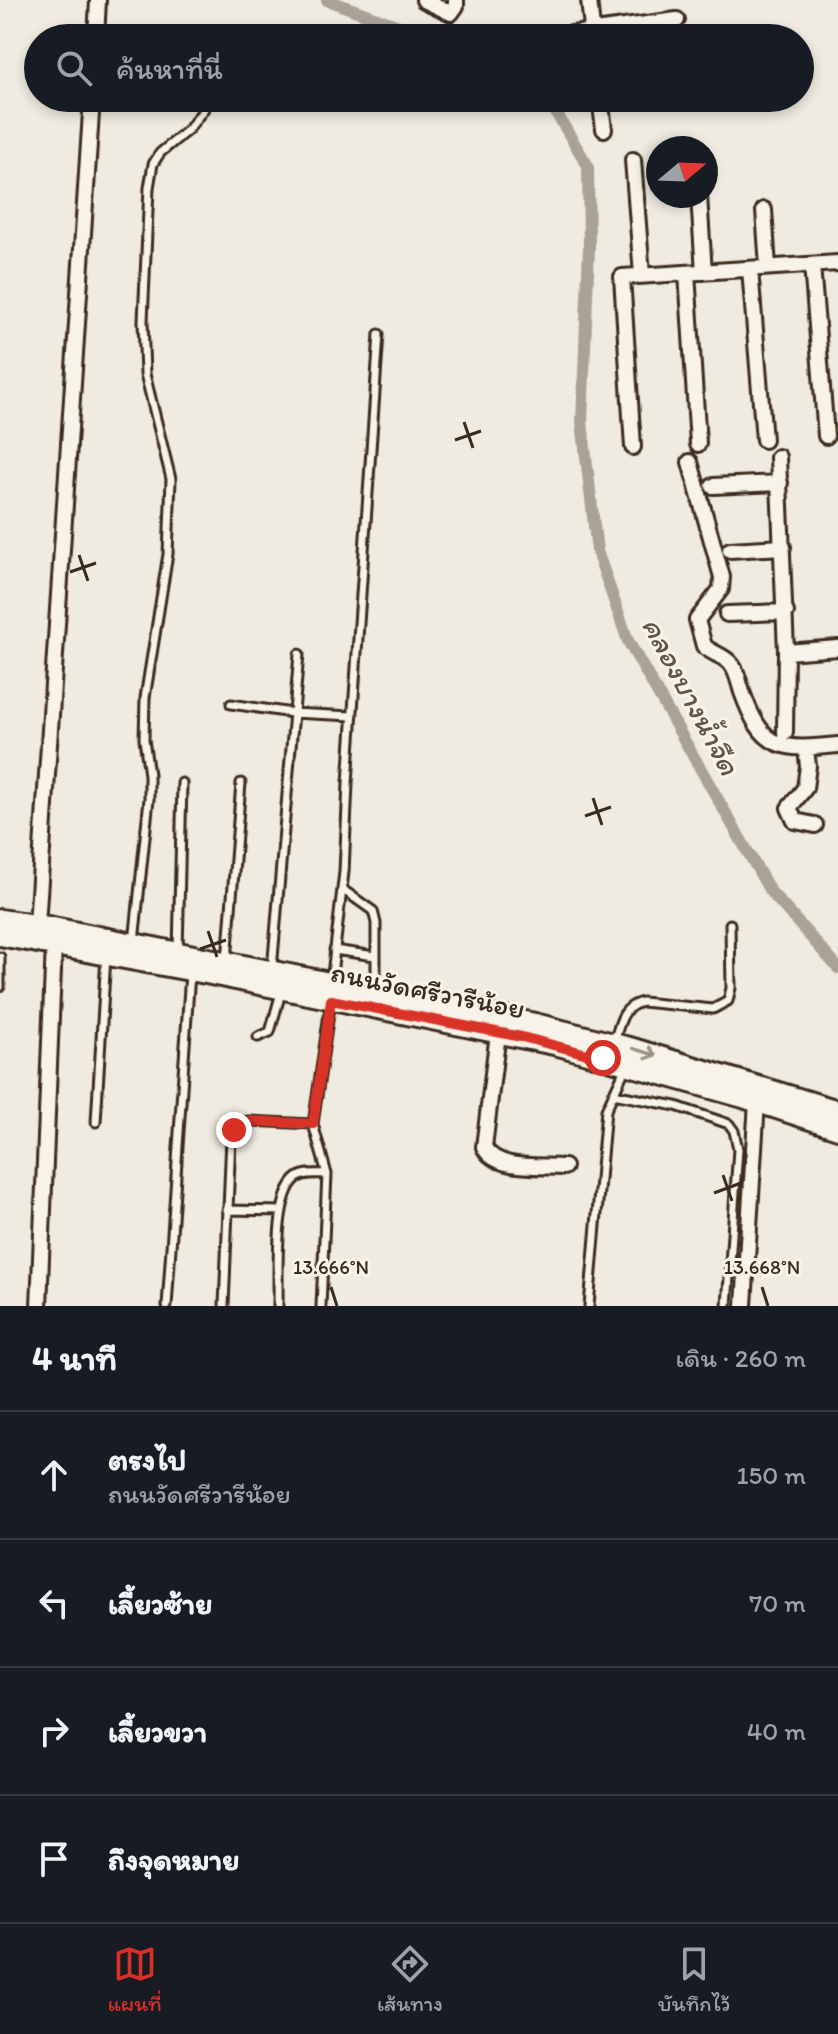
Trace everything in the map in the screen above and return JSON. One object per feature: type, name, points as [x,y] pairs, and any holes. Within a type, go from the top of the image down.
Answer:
[{"type":"main road","name":"ถนนวัดศรีวารีน้อย","points":[[0,920],[41,937],[106,955],[227,963],[277,981]]},
{"type":"main road","name":"ถนนวัดศรีวารีน้อย","points":[[0,935],[134,945],[184,962],[331,992],[559,1045],[757,1102],[809,1111],[838,1111]]},
{"type":"main road","name":"ถนนวัดศรีวารีน้อย","points":[[331,992],[376,992],[535,1024],[614,1044],[809,1111],[838,1128]]},
{"type":"street","points":[[97,24],[98,0]]},
{"type":"street","points":[[424,0],[451,13],[456,0]]},
{"type":"street","points":[[589,0],[592,24]]},
{"type":"street","points":[[653,24],[677,20]]},
{"type":"street","points":[[39,1306],[41,937],[91,112]]},
{"type":"street","points":[[602,112],[604,129]]},
{"type":"street","points":[[633,160],[642,275]]},
{"type":"street","points":[[700,208],[704,272]]},
{"type":"street","points":[[764,210],[768,267]]},
{"type":"street","points":[[633,447],[622,277],[838,263]]},
{"type":"street","points":[[812,265],[826,436]]},
{"type":"street","points":[[750,269],[764,440]]},
{"type":"street","points":[[687,273],[698,444]]},
{"type":"street","points":[[778,457],[786,612],[785,732]]},
{"type":"street","points":[[690,462],[723,584],[697,620],[704,646],[733,666],[755,723],[767,739],[806,749],[838,745]]},
{"type":"street","points":[[713,486],[780,483]]},
{"type":"street","points":[[730,550],[783,547]]},
{"type":"street","points":[[727,614],[786,612]]},
{"type":"street","points":[[786,652],[838,648]]},
{"type":"street","points":[[806,749],[808,766],[805,788],[789,808],[795,821],[815,825]]},
{"type":"street","points":[[498,1033],[484,1147],[488,1156],[498,1162],[564,1167]]},
{"type":"street","points":[[744,1305],[757,1102]]},
{"type":"lane","points":[[134,945],[149,799],[144,739],[145,698],[168,554],[171,479],[145,374],[143,321],[149,188],[153,164],[160,153],[189,129],[202,112]]},
{"type":"lane","points":[[321,1306],[327,1174],[313,1124],[342,889],[379,334]]},
{"type":"lane","points":[[258,1037],[270,1032],[277,981],[292,713],[299,654]]},
{"type":"lane","points":[[231,704],[292,713],[352,716]]},
{"type":"lane","points":[[167,1306],[184,962],[182,783]]},
{"type":"lane","points":[[227,963],[241,783]]},
{"type":"lane","points":[[342,889],[373,911],[376,923],[376,992]]},
{"type":"lane","points":[[614,1044],[623,1013],[632,1005],[642,1002],[713,1009],[728,1001],[731,988],[730,924]]},
{"type":"lane","points":[[334,950],[375,956]]},
{"type":"lane","points":[[96,1122],[106,955]]},
{"type":"lane","points":[[0,957],[0,987]]},
{"type":"lane","points":[[589,1306],[606,1110],[627,1065]]},
{"type":"lane","points":[[613,1094],[676,1106],[729,1124],[734,1131],[738,1149],[727,1306]]},
{"type":"lane","points":[[224,1306],[231,1137],[240,1123],[313,1124]]},
{"type":"lane","points":[[278,1306],[282,1211],[289,1185],[299,1176],[327,1174]]},
{"type":"lane","points":[[227,1210],[282,1211]]},
{"type":"waterway","name":"คลองบางน้ำจืด","points":[[327,0],[393,24]]},
{"type":"waterway","name":"คลองบางน้ำจืด","points":[[556,112],[588,166],[589,247],[582,422],[597,551],[628,641],[770,891],[838,968]]},
{"type":"route","points":[[234,1130],[240,1123],[248,1121],[313,1124],[331,1000],[522,1037],[603,1058]]}]
